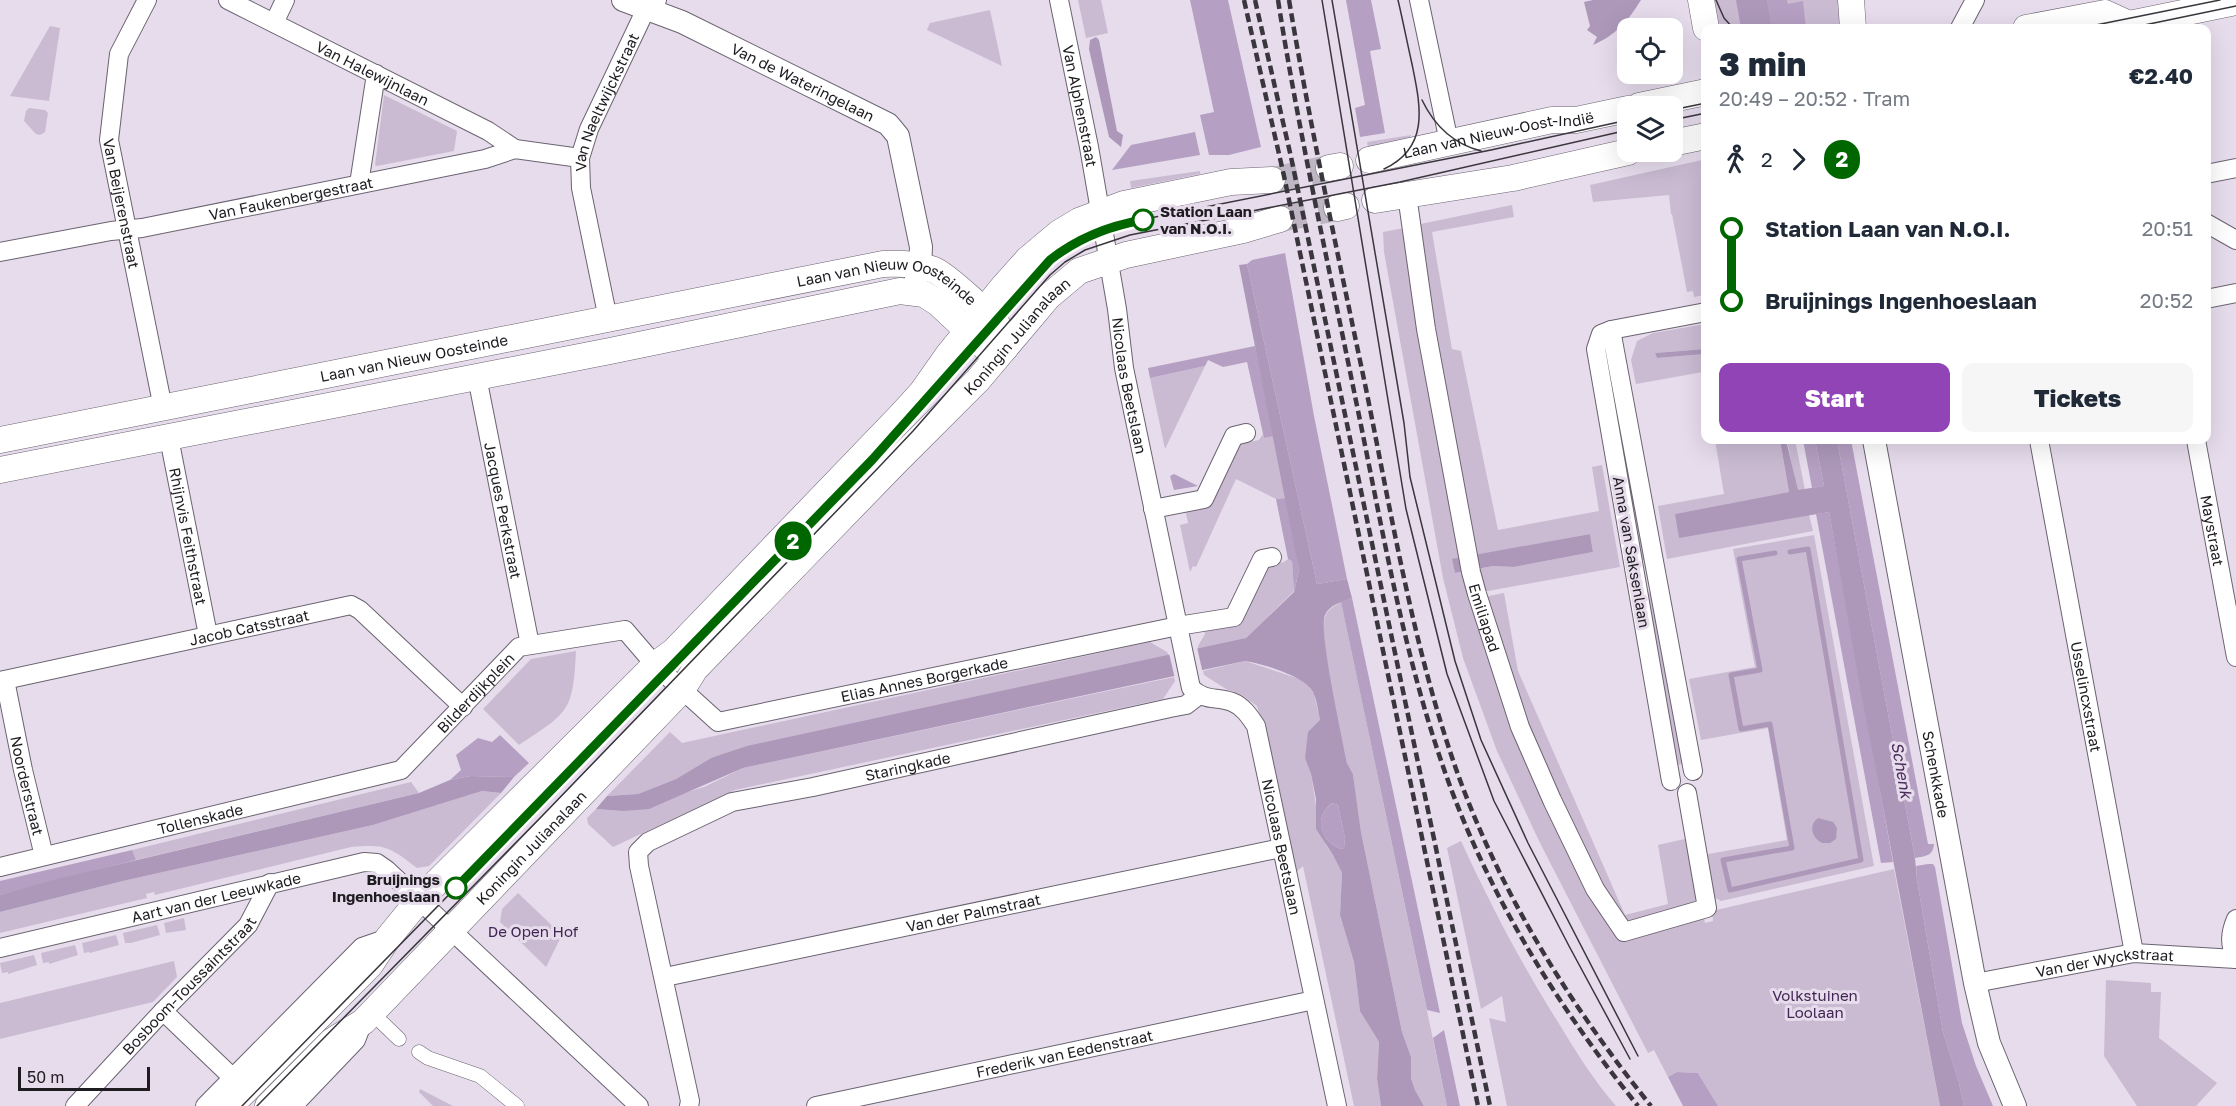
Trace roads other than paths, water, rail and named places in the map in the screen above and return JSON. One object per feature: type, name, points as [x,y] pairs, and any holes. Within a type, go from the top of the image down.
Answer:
[{"type":"main road","points":[[1701,0],[1705,24]]},
{"type":"main road","points":[[1851,0],[1853,24]]},
{"type":"main road","points":[[2136,24],[2236,2]]},
{"type":"main road","points":[[2047,24],[2105,13],[2124,24]]},
{"type":"main road","points":[[1683,97],[1701,93]]},
{"type":"main road","name":"Laan van Nieuw-Oost-Indië","points":[[1369,160],[1447,132],[1552,120],[1576,120],[1617,111]]},
{"type":"main road","points":[[1683,141],[1701,137]]},
{"type":"main road","points":[[1375,200],[1513,178],[1617,154]]},
{"type":"main road","points":[[230,1106],[370,965],[388,938],[419,900],[665,658],[922,392],[975,321],[1028,259],[1044,244],[1078,221],[1124,204],[1231,182],[1272,180]]},
{"type":"main road","points":[[1108,261],[1243,230],[1280,219]]},
{"type":"main road","name":"Koningin Julianalaan","points":[[268,1106],[332,1041],[367,1018],[451,932],[688,679],[978,380],[1048,297],[1079,271],[1108,261]]},
{"type":"main road","name":"Laan van Nieuw Oosteinde","points":[[0,440],[883,264],[920,267],[943,275],[975,321],[986,348],[1005,348]]},
{"type":"main road","name":"Laan van Nieuw Oosteinde","points":[[0,470],[477,377],[900,291],[924,294],[975,321]]},
{"type":"street","name":"Van Beijerenstraat","points":[[147,0],[119,54],[109,140],[163,408]]},
{"type":"street","name":"Van Halewijnlaan","points":[[228,0],[488,131],[515,149]]},
{"type":"street","points":[[274,23],[285,0]]},
{"type":"street","name":"Van de Wateringelaan","points":[[623,0],[652,5],[888,124],[898,136],[921,247],[920,267],[912,292]]},
{"type":"street","name":"Van Alphenstraat","points":[[1059,0],[1089,147],[1108,261]]},
{"type":"street","points":[[1419,0],[1447,132]]},
{"type":"street","points":[[1962,24],[1975,0]]},
{"type":"street","name":"Van Naeltwijckstraat","points":[[608,319],[581,188],[580,158],[589,129],[652,5]]},
{"type":"street","points":[[359,184],[376,74]]},
{"type":"street","name":"Van Faukenbergestraat","points":[[0,252],[142,228],[485,159],[515,149],[580,158]]},
{"type":"street","points":[[2211,173],[2236,168]]},
{"type":"street","name":"Emiliapad","points":[[1407,195],[1426,328],[1471,572],[1503,677],[1529,748],[1595,889],[1624,932],[1707,908]]},
{"type":"street","points":[[2211,226],[2236,240]]},
{"type":"street","name":"Nicolaas Beetslaan","points":[[1108,261],[1117,309],[1124,368],[1191,688],[1199,695],[1210,699],[1233,702],[1248,713],[1256,726],[1337,1106]]},
{"type":"street","points":[[2211,298],[2236,294]]},
{"type":"street","points":[[1611,330],[1701,313]]},
{"type":"street","name":"Anna van Saksenlaan","points":[[1671,781],[1596,349],[1601,334],[1611,330],[1693,771],[1697,777],[1696,785],[1687,794],[1707,908]]},
{"type":"street","name":"Jacques Perkstraat","points":[[477,377],[530,645]]},
{"type":"street","points":[[1153,509],[1204,499],[1234,436],[1246,433]]},
{"type":"street","name":"Rhijnvis Feithstraat","points":[[169,438],[208,635]]},
{"type":"street","name":"Schenkkade","points":[[1875,444],[1975,983],[1989,1043],[2015,1106]]},
{"type":"street","name":"Usselincxstraat","points":[[2040,444],[2134,953]]},
{"type":"street","name":"Maystraat","points":[[2197,444],[2236,657]]},
{"type":"street","points":[[1178,626],[1234,617],[1262,559],[1272,557]]},
{"type":"street","name":"Jacob Catsstraat","points":[[3,681],[351,605],[360,610],[463,707]]},
{"type":"street","name":"Elias Annes Borgerkade","points":[[688,679],[718,722],[1178,626]]},
{"type":"street","name":"Bilderdijkplein","points":[[401,770],[519,647],[625,630],[665,658]]},
{"type":"street","points":[[665,658],[688,679]]},
{"type":"street","name":"Noorderstraat","points":[[3,681],[44,856]]},
{"type":"street","name":"Staringkade","points":[[665,977],[639,866],[638,852],[648,842],[732,802],[813,787],[1186,705],[1199,695]]},
{"type":"street","points":[[1687,794],[1677,792],[1671,781],[1678,769],[1686,768],[1693,771]]},
{"type":"street","name":"Tollenskade","points":[[0,867],[401,770]]},
{"type":"street","name":"Van der Palmstraat","points":[[665,977],[1281,848]]},
{"type":"street","name":"Aart van der Leeuwkade","points":[[0,948],[364,862],[377,863],[419,900]]},
{"type":"street","name":"Bosboom-Toussaintstraat","points":[[75,1106],[163,1011],[248,925],[270,883]]},
{"type":"street","points":[[419,900],[639,1106]]},
{"type":"street","points":[[2236,919],[2230,932],[2232,950],[2236,959]]},
{"type":"street","points":[[206,1106],[362,947],[388,938]]},
{"type":"street","name":"Van der Wyckstraat","points":[[1975,983],[2134,953],[2236,959]]},
{"type":"street","points":[[665,977],[690,1101],[689,1106]]},
{"type":"street","name":"Frederik van Eedenstraat","points":[[816,1106],[1314,1000]]},
{"type":"street","points":[[163,1011],[233,1078]]},
{"type":"street","points":[[367,1018],[399,1039]]},
{"type":"street","name":"Koningin Julianalaan","points":[[302,1103],[356,1040],[367,1018]]},
{"type":"street","points":[[419,1052],[428,1058],[480,1076],[518,1106]]},
{"type":"waterway","points":[[1775,553],[1739,559],[1760,670],[1731,675],[1741,729],[1770,724],[1792,848],[1723,860],[1730,890],[1861,860],[1808,549],[1790,552]]},
{"type":"tunnel","points":[[1272,180],[1329,168]]},
{"type":"tunnel","points":[[1280,219],[1337,208]]},
{"type":"tram line","points":[[1322,0],[1406,509],[1447,674],[1494,801],[1630,1059]]},
{"type":"tram line","points":[[1332,0],[1404,423],[1410,477],[1455,661],[1481,740],[1528,843],[1638,1056]]},
{"type":"tram line","points":[[1384,169],[1399,160],[1409,149],[1416,137],[1419,123],[1418,94],[1398,0]]},
{"type":"tram line","points":[[1716,0],[1729,24]]},
{"type":"tram line","points":[[2101,24],[2220,0]]},
{"type":"tram line","points":[[2149,24],[2236,6]]},
{"type":"tram line","points":[[1422,100],[1432,118],[1446,132],[1462,144],[1481,151]]},
{"type":"tram line","points":[[1683,108],[1701,104]]},
{"type":"tram line","points":[[1683,118],[1701,114]]},
{"type":"tram line","points":[[242,1106],[883,448],[978,342],[1028,281],[1063,250],[1090,235],[1120,224],[1617,122]]},
{"type":"tram line","points":[[257,1106],[542,816],[879,467],[1050,275],[1065,262],[1085,250],[1130,235],[1400,182],[1617,133]]},
{"type":"tram line","name":"2","points":[[456,888],[872,460],[1050,260],[1083,238],[1120,224],[1143,220]]},
{"type":"railway","points":[[1244,0],[1284,176],[1478,1106]]},
{"type":"railway","points":[[1255,0],[1291,157],[1490,1106]]},
{"type":"railway","points":[[1278,0],[1305,150],[1385,542],[1405,636],[1431,729],[1463,820],[1504,907],[1553,989],[1608,1068],[1638,1106]]},
{"type":"railway","points":[[1289,0],[1316,147],[1415,628],[1427,676],[1456,769],[1494,860],[1539,946],[1592,1028],[1651,1106]]},
{"type":"place","name":"Station Laan van N.O.I.","points":[[1143,220]]},
{"type":"place","name":"Bruijnings Ingenhoeslaan","points":[[456,888]]},
{"type":"water label","name":"Schenk","points":[[1902,770]]},
{"type":"park label","name":"De Open Hof","points":[[533,931]]},
{"type":"park label","name":"Volkstuinen Loolaan","points":[[1815,1004]]}]
